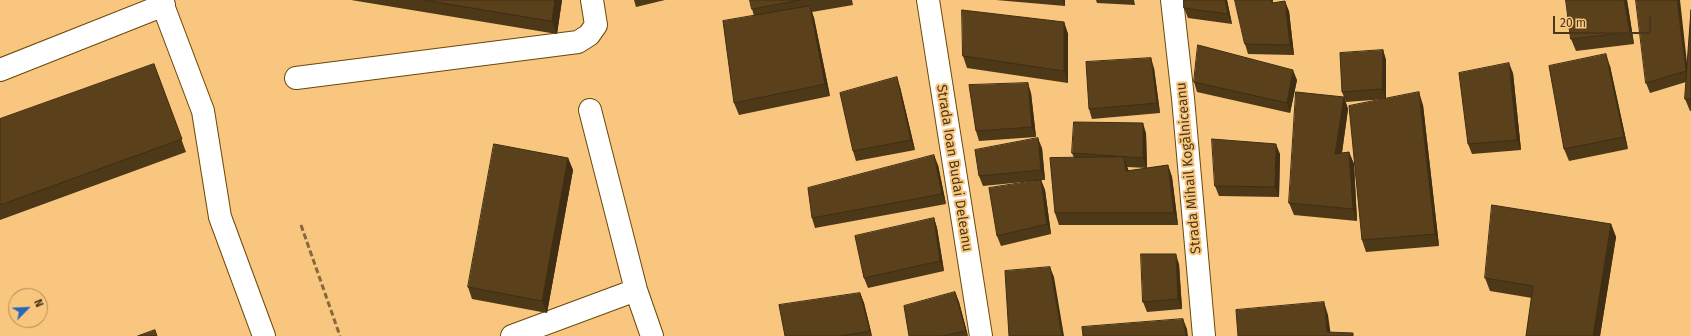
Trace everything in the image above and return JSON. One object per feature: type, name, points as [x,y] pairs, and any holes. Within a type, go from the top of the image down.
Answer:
[{"type":"street","points":[[296,78],[578,42],[589,35],[596,25],[592,0]]},
{"type":"street","name":"Strada Ioan Budai Deleanu","points":[[928,0],[981,336]]},
{"type":"street","name":"Strada Mihail Kogălniceanu","points":[[1172,0],[1183,98],[1204,336]]},
{"type":"street","points":[[0,70],[162,3],[203,111],[220,217],[264,336]]},
{"type":"street","points":[[590,110],[636,290],[652,336]]},
{"type":"street","points":[[512,336],[636,290]]},
{"type":"building","points":[[424,0],[555,0],[552,21]]},
{"type":"building","points":[[750,0],[801,0],[752,9]]},
{"type":"building","points":[[1184,0],[1225,0],[1228,14],[1184,8]]},
{"type":"building","points":[[1235,0],[1272,0],[1272,3],[1285,1],[1290,45],[1245,44]]},
{"type":"building","points":[[1566,0],[1624,0],[1630,32],[1571,39]]},
{"type":"building","points":[[1636,0],[1677,0],[1686,71],[1646,83]]},
{"type":"building","points":[[810,6],[825,84],[734,103],[723,21]]},
{"type":"building","points":[[962,10],[1064,22],[1064,71],[963,56]]},
{"type":"building","points":[[1691,10],[1691,99],[1685,99]]},
{"type":"building","points":[[1198,45],[1293,70],[1287,103],[1194,82]]},
{"type":"building","points":[[1383,50],[1382,89],[1342,92],[1340,53]]},
{"type":"building","points":[[1606,54],[1624,137],[1564,149],[1549,66]]},
{"type":"building","points":[[1151,58],[1157,103],[1089,109],[1086,62]]},
{"type":"building","points":[[1509,63],[1517,140],[1468,144],[1459,73]]},
{"type":"building","points":[[154,64],[182,139],[0,205],[0,119]]},
{"type":"building","points":[[897,77],[911,140],[853,151],[840,93]]},
{"type":"building","points":[[1028,83],[1032,127],[976,131],[969,85]]},
{"type":"building","points":[[1296,92],[1344,97],[1335,154],[1349,152],[1353,209],[1289,203]]},
{"type":"building","points":[[1419,92],[1435,234],[1362,240],[1349,106]]},
{"type":"building","points":[[1074,122],[1143,123],[1143,158],[1072,153]]},
{"type":"building","points":[[1038,138],[1041,170],[979,176],[975,150]]},
{"type":"building","points":[[1212,139],[1276,144],[1275,187],[1215,186]]},
{"type":"building","points":[[494,144],[568,158],[542,301],[468,287]]},
{"type":"building","points":[[934,155],[942,194],[812,218],[808,188]]},
{"type":"building","points":[[1124,157],[1126,171],[1168,165],[1174,213],[1055,213],[1050,158]]},
{"type":"building","points":[[1041,180],[1047,224],[997,236],[989,188]]},
{"type":"building","points":[[1492,205],[1611,224],[1593,336],[1526,336],[1533,286],[1485,278]]},
{"type":"building","points":[[934,218],[940,261],[864,278],[855,236]]},
{"type":"building","points":[[1141,254],[1176,254],[1178,299],[1143,302]]},
{"type":"building","points":[[1050,267],[1062,336],[1009,336],[1005,271]]},
{"type":"building","points":[[955,292],[966,331],[942,336],[909,336],[904,306]]},
{"type":"building","points":[[860,293],[870,331],[840,336],[785,336],[779,305]]},
{"type":"building","points":[[1324,302],[1327,332],[1353,333],[1353,336],[1238,336],[1236,310]]},
{"type":"building","points":[[1183,319],[1186,336],[1083,336],[1082,327]]},
{"type":"building","points":[[155,330],[157,336],[138,336]]},
{"type":"railway","points":[[301,225],[340,336]]}]
